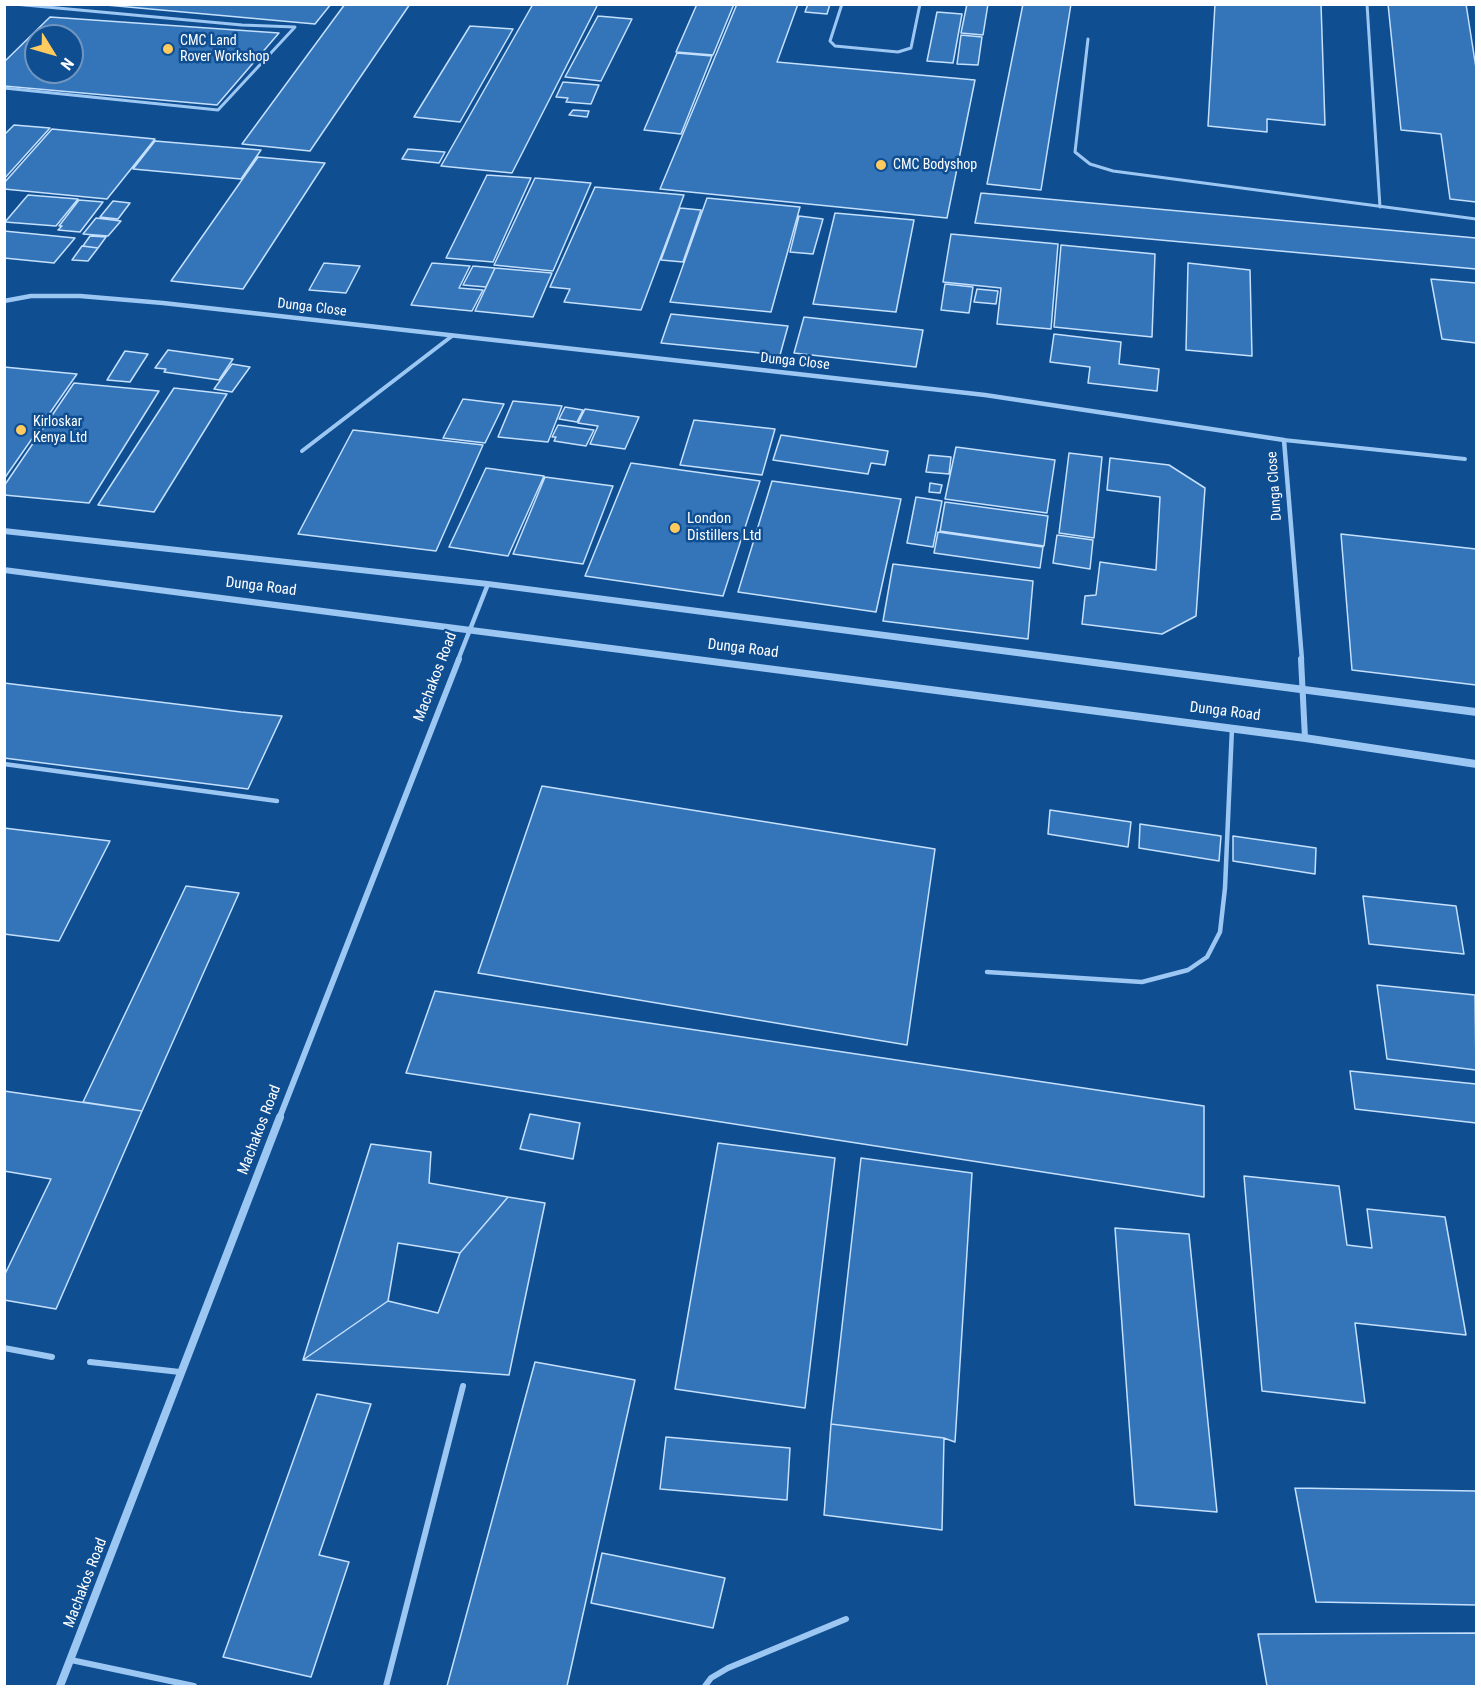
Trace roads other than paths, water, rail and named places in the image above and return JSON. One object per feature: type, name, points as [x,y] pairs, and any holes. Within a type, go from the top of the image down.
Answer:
[{"type":"street","name":"Dunga Close","points":[[4,301],[31,296],[92,297],[452,336],[985,395],[1284,440],[1304,690],[1305,738]]},
{"type":"street","name":"Dunga Road","points":[[4,531],[488,584],[1476,712]]},
{"type":"street","name":"Dunga Road","points":[[4,570],[469,628],[1232,728],[1476,765]]},
{"type":"street","name":"Machakos Road","points":[[60,1686],[180,1372],[488,584]]},
{"type":"lane","points":[[4,88],[218,110],[295,27],[242,25],[14,4]]},
{"type":"lane","points":[[842,4],[830,41],[835,46],[898,52],[911,48],[920,4]]},
{"type":"lane","points":[[1367,4],[1380,207]]},
{"type":"lane","points":[[1088,39],[1075,152],[1090,164],[1113,171],[1476,219]]},
{"type":"lane","points":[[302,451],[452,336]]},
{"type":"lane","points":[[1284,440],[1465,459]]},
{"type":"lane","points":[[987,972],[1142,982],[1188,970],[1207,957],[1220,932],[1225,888],[1232,728]]},
{"type":"lane","points":[[4,764],[277,801]]},
{"type":"lane","points":[[4,1348],[52,1357]]},
{"type":"lane","points":[[90,1362],[180,1372]]},
{"type":"lane","points":[[386,1686],[463,1386]]},
{"type":"lane","points":[[705,1686],[711,1678],[728,1668],[846,1619]]},
{"type":"lane","points":[[71,1660],[194,1686]]},
{"type":"place","name":"CMC Land Rover Workshop","points":[[168,49]]},
{"type":"place","name":"CMC Bodyshop","points":[[881,165]]},
{"type":"place","name":"Kirloskar Kenya Ltd","points":[[21,430]]},
{"type":"place","name":"London Distillers Ltd","points":[[675,528]]}]
